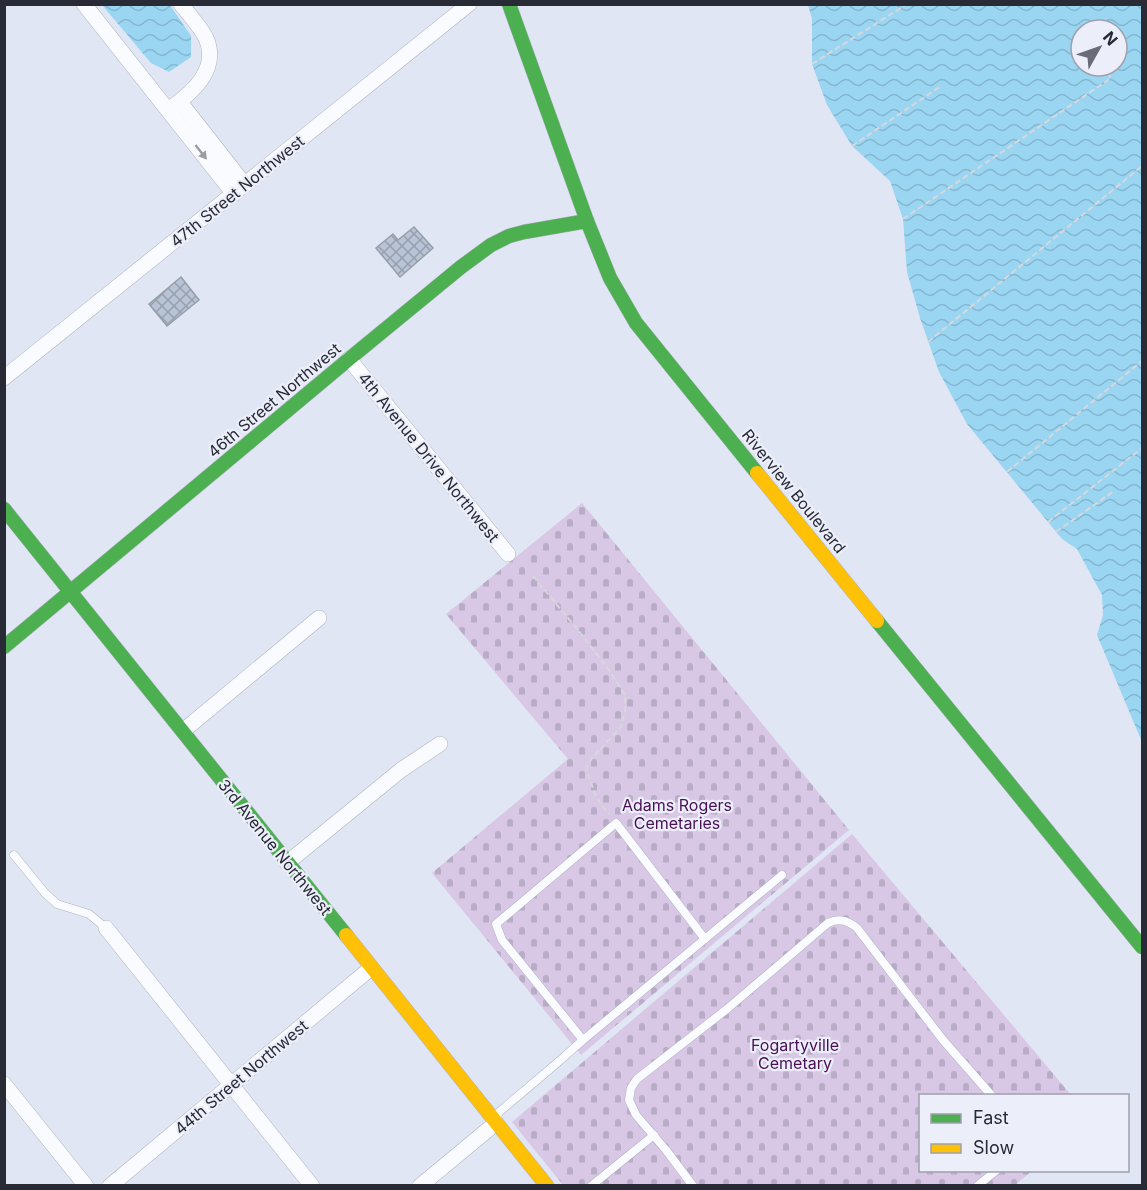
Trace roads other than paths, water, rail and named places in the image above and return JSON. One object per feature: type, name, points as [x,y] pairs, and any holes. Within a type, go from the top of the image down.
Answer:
[{"type":"street","points":[[84,4],[174,106],[240,189]]},
{"type":"street","points":[[174,106],[202,81],[209,56],[206,38],[181,4]]},
{"type":"street","name":"47th Street Northwest","points":[[8,370],[240,189],[469,4]]},
{"type":"street","name":"Riverview Boulevard","points":[[509,4],[587,222],[610,278],[636,322],[1079,871],[1143,947]]},
{"type":"street","name":"46th Street Northwest","points":[[4,647],[349,359],[491,244],[524,231],[587,222]]},
{"type":"street","name":"4th Avenue Drive Northwest","points":[[349,359],[508,554]]},
{"type":"street","name":"3rd Avenue Northwest","points":[[4,509],[547,1185]]},
{"type":"street","points":[[183,731],[320,618]]},
{"type":"street","points":[[287,863],[400,770],[440,744]]},
{"type":"street","points":[[106,928],[312,1185]]},
{"type":"street","name":"44th Street Northwest","points":[[110,1185],[371,968]]},
{"type":"street","points":[[4,1084],[79,1183]]},
{"type":"street","points":[[420,1185],[496,1123]]},
{"type":"lane","points":[[583,1040],[502,940],[496,924],[616,823],[705,939]]},
{"type":"lane","points":[[14,855],[57,904],[89,914],[106,928]]},
{"type":"lane","points":[[496,1123],[498,1113],[782,875]]},
{"type":"lane","points":[[693,1185],[636,1115],[629,1100],[631,1089],[638,1078],[726,1009],[828,923],[836,920],[844,920],[856,928],[944,1040],[991,1094]]},
{"type":"lane","points":[[591,1185],[654,1135]]},
{"type":"lane","points":[[977,1185],[994,1172]]},
{"type":"water","points":[[102,5],[170,5],[191,36],[191,57],[169,72],[151,63]]},
{"type":"water","points":[[808,5],[1142,5],[1142,742],[1097,635],[1103,615],[1102,595],[1077,549],[1062,539],[967,424],[939,372],[920,318],[907,272],[903,219],[890,181],[852,146],[827,105],[812,64],[812,19]]},
{"type":"park label","name":"Adams Rogers Cemetaries","points":[[677,814]]},
{"type":"park label","name":"Fogartyville Cemetary","points":[[795,1054]]}]
